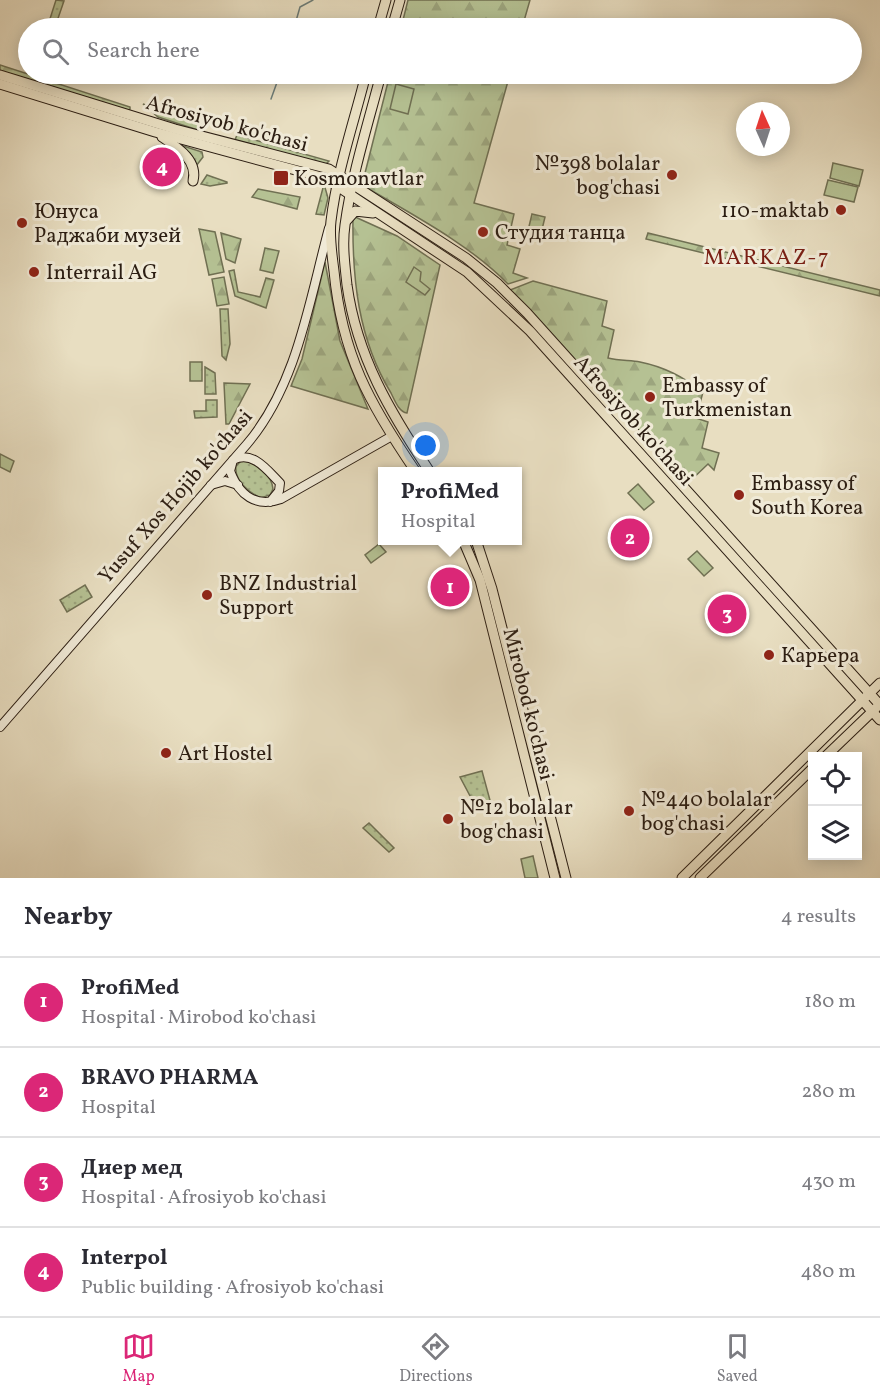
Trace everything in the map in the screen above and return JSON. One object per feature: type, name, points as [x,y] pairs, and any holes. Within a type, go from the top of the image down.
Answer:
[{"type":"main road","points":[[381,18],[386,0]]},
{"type":"main road","points":[[395,18],[400,0]]},
{"type":"main road","name":"Afrosiyob ko'chasi","points":[[0,75],[18,81]]},
{"type":"main road","name":"Afrosiyob ko'chasi","points":[[0,84],[155,132],[216,145],[327,174],[340,175],[466,258],[506,292],[866,697]]},
{"type":"main road","name":"Afrosiyob ko'chasi","points":[[28,84],[216,145]]},
{"type":"main road","points":[[363,84],[340,175],[331,222],[334,279],[346,337],[364,390],[413,467]]},
{"type":"main road","points":[[378,84],[350,195],[345,225],[346,278],[358,337],[377,387],[427,467]]},
{"type":"main road","points":[[155,132],[190,160],[194,171],[193,181]]},
{"type":"main road","points":[[327,174],[343,163]]},
{"type":"main road","name":"Afrosiyob ko'chasi","points":[[340,175],[357,166]]},
{"type":"main road","name":"Afrosiyob ko'chasi","points":[[327,174],[350,195],[467,272],[521,321],[866,697],[878,706],[880,720]]},
{"type":"main road","points":[[338,186],[353,184]]},
{"type":"main road","points":[[345,225],[349,216],[355,211],[365,211],[382,217]]},
{"type":"main road","name":"Yusuf Xos Hojib ko'chasi","points":[[0,727],[233,460],[266,419],[289,372],[331,222]]},
{"type":"main road","points":[[295,490],[286,489],[253,458],[244,456],[233,460],[230,471],[238,485],[257,502],[270,502],[295,490],[402,430]]},
{"type":"main road","points":[[208,486],[222,481],[238,485]]},
{"type":"main road","points":[[270,502],[279,491],[279,483]]},
{"type":"main road","name":"Mirobod ko'chasi","points":[[464,545],[483,591],[555,878]]},
{"type":"main road","name":"Mirobod ko'chasi","points":[[478,545],[491,583],[566,878]]},
{"type":"main road","points":[[682,878],[880,683]]},
{"type":"main road","points":[[830,752],[878,706]]},
{"type":"main road","points":[[700,878],[808,774]]},
{"type":"main road","points":[[546,846],[552,847],[557,843]]},
{"type":"green space","points":[[56,0],[64,1],[58,18],[50,18]]},
{"type":"green space","points":[[408,0],[530,0],[525,18],[404,18]]},
{"type":"green space","points":[[0,65],[18,71],[18,77],[0,71]]},
{"type":"green space","points":[[42,84],[59,84],[130,107],[128,111]]},
{"type":"green space","points":[[387,84],[507,84],[474,203],[514,214],[507,245],[520,249],[513,273],[527,278],[508,284],[457,242],[362,185]]},
{"type":"green space","points":[[396,84],[414,89],[408,114],[390,109]]},
{"type":"green space","points":[[143,104],[202,124],[204,132],[158,117]]},
{"type":"green space","points":[[237,135],[329,161],[325,165],[235,140]]},
{"type":"green space","points":[[177,144],[202,152],[203,157],[196,166]]},
{"type":"green space","points":[[833,163],[863,170],[859,186],[830,178]]},
{"type":"green space","points":[[207,175],[227,183],[210,186],[201,184]]},
{"type":"green space","points":[[828,180],[858,187],[854,202],[824,195]]},
{"type":"green space","points":[[324,184],[328,198],[324,215],[316,214]]},
{"type":"green space","points":[[258,189],[300,197],[297,209],[252,197]]},
{"type":"green space","points":[[532,214],[545,217],[539,242],[526,239]]},
{"type":"green space","points":[[353,216],[397,236],[440,265],[407,413],[398,406],[380,372],[364,330],[356,285]]},
{"type":"green space","points":[[199,229],[215,232],[224,272],[209,275]]},
{"type":"green space","points":[[221,233],[241,239],[235,263],[226,259]]},
{"type":"green space","points":[[648,233],[880,290],[880,296],[646,239]]},
{"type":"green space","points":[[265,248],[279,251],[273,273],[260,270]]},
{"type":"green space","points":[[325,262],[340,341],[368,409],[291,386],[302,359]]},
{"type":"green space","points":[[414,267],[421,272],[420,281],[430,289],[425,295],[406,282]]},
{"type":"green space","points":[[234,270],[238,292],[260,297],[266,278],[274,280],[266,308],[235,296],[229,271]]},
{"type":"green space","points":[[224,277],[229,304],[217,306],[212,279]]},
{"type":"green space","points":[[533,281],[607,301],[602,326],[614,330],[608,358],[637,361],[658,367],[681,377],[703,392],[696,418],[708,422],[702,448],[719,453],[714,470],[708,464],[686,485],[510,290]]},
{"type":"green space","points":[[220,309],[228,309],[230,344],[226,360],[222,356]]},
{"type":"green space","points":[[190,362],[202,362],[202,381],[190,381]]},
{"type":"green space","points":[[205,367],[215,373],[216,394],[205,394]]},
{"type":"green space","points":[[224,383],[250,384],[229,424],[226,424]]},
{"type":"green space","points":[[206,400],[217,400],[217,417],[195,418],[194,411],[206,411]]},
{"type":"green space","points":[[0,454],[14,461],[10,472],[0,467]]},
{"type":"green space","points":[[242,460],[257,466],[270,479],[273,489],[270,495],[261,498],[243,485],[236,471],[236,466]]},
{"type":"green space","points":[[638,484],[654,502],[644,510],[628,493]]},
{"type":"green space","points":[[378,545],[386,552],[371,563],[365,555]]},
{"type":"green space","points":[[697,551],[713,568],[704,576],[688,559]]},
{"type":"green space","points":[[85,585],[92,597],[67,612],[60,600]]},
{"type":"green space","points":[[482,771],[491,804],[477,809],[460,777]]},
{"type":"green space","points":[[369,823],[394,848],[389,852],[363,828]]},
{"type":"green space","points":[[533,856],[538,878],[525,878],[521,859]]},
{"type":"waterway","points":[[297,18],[300,7],[313,0]]},
{"type":"waterway","points":[[271,99],[276,84]]},
{"type":"place","name":"Interpol","points":[[162,167]]},
{"type":"place","name":"№398 bolalar bog'chasi","points":[[672,175]]},
{"type":"place","name":"Kosmonavtlar","points":[[281,178]]},
{"type":"place","name":"110-maktab","points":[[841,210]]},
{"type":"place","name":"Юнуса Раджаби музей","points":[[22,223]]},
{"type":"place","name":"Студия танца","points":[[483,232]]},
{"type":"place","name":"Interrail AG","points":[[34,272]]},
{"type":"place","name":"Embassy of Turkmenistan","points":[[650,397]]},
{"type":"place","name":"Embassy of South Korea","points":[[739,495]]},
{"type":"place","name":"BRAVO PHARMA","points":[[630,538]]},
{"type":"place","name":"ProfiMed","points":[[450,587]]},
{"type":"place","name":"BNZ Industrial Support","points":[[207,595]]},
{"type":"place","name":"Диер мед","points":[[727,614]]},
{"type":"place","name":"Карьера","points":[[769,655]]},
{"type":"place","name":"Art Hostel","points":[[166,753]]},
{"type":"place","name":"№440 bolalar bog'chasi","points":[[629,811]]},
{"type":"place","name":"№12 bolalar bog'chasi","points":[[448,819]]},
{"type":"district","name":"MARKAZ-7","points":[[767,256]]}]
